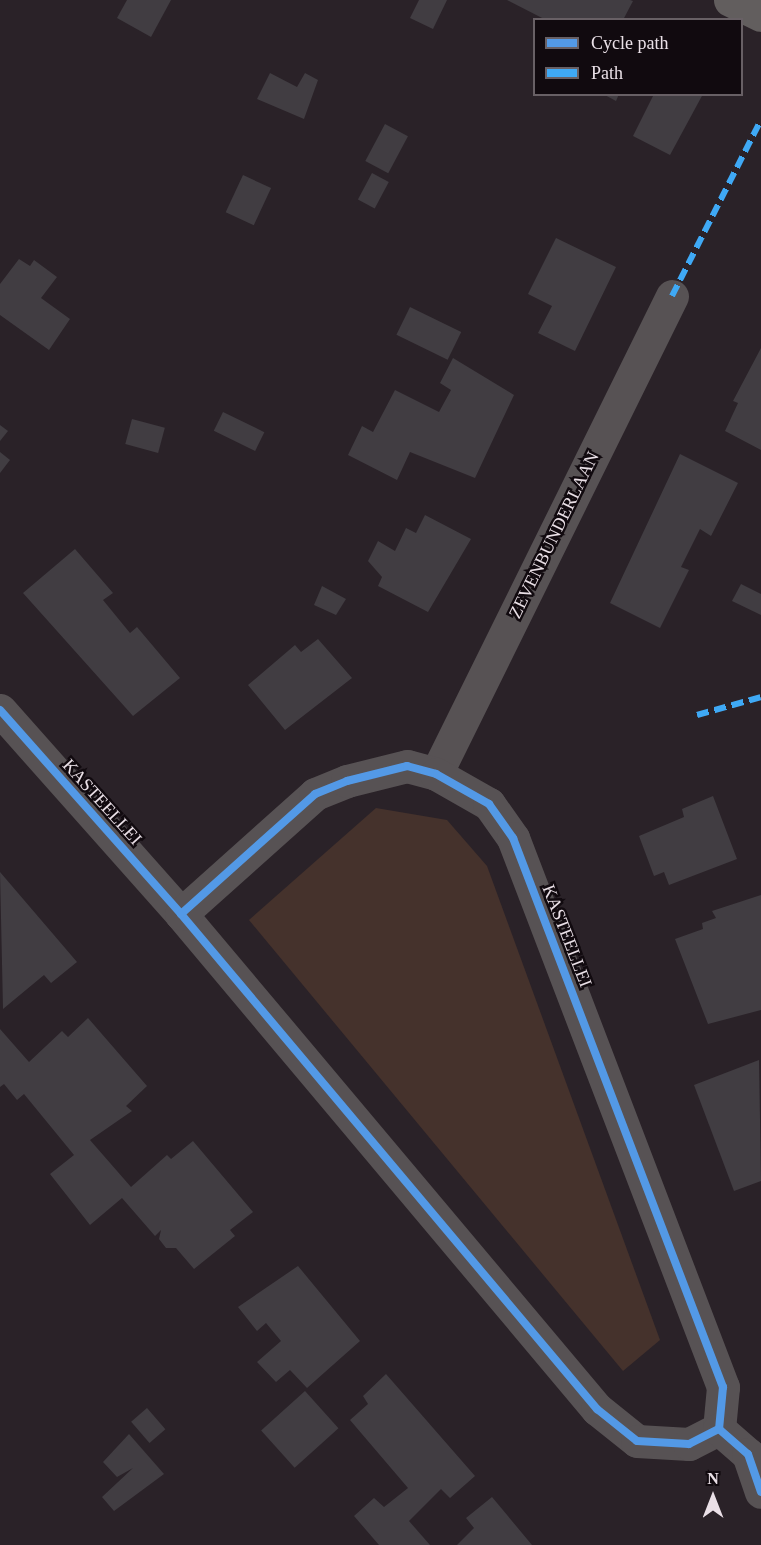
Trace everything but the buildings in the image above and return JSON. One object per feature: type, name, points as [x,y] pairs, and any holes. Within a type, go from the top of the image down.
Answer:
[{"type":"street","points":[[730,0],[761,15]]},
{"type":"street","name":"ZEVENBUNDERLAAN","points":[[436,774],[672,296]]},
{"type":"street","name":"KASTEELLEI","points":[[0,710],[182,914],[597,1409],[637,1441],[689,1444],[718,1429],[723,1387],[513,838],[489,804],[436,774],[407,766],[315,794],[182,914]]},
{"type":"street","points":[[718,1429],[748,1454],[761,1492]]},
{"type":"shaded area","points":[[376,808],[447,820],[487,866],[660,1340],[623,1371],[249,920]]},
{"type":"marked path","points":[[672,296],[761,120]]},
{"type":"marked path","points":[[697,715],[761,697]]},
{"type":"cycle path","points":[[0,710],[181,914],[597,1409],[637,1441],[689,1444],[719,1429]]},
{"type":"cycle path","points":[[181,914],[315,794],[347,781],[407,766],[436,774],[489,804],[513,838],[723,1387],[719,1429]]},
{"type":"cycle path","points":[[719,1429],[748,1454],[761,1492]]}]
